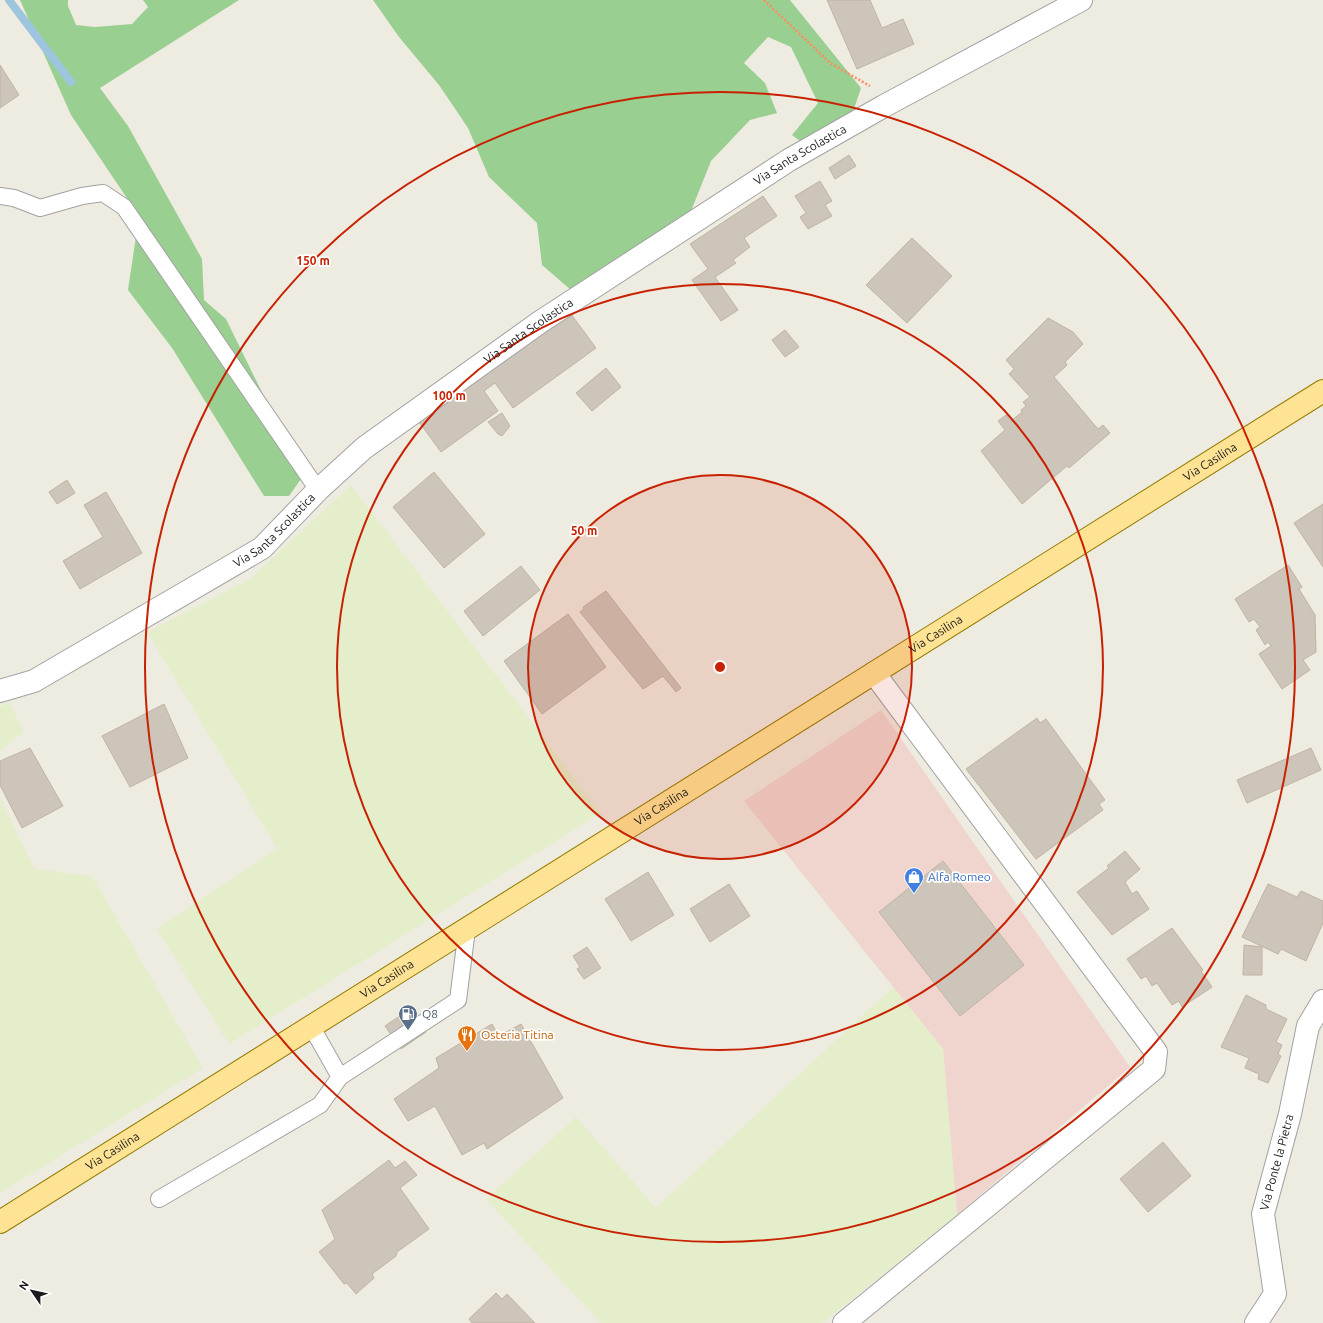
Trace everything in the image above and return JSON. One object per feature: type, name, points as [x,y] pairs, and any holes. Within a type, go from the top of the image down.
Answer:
[{"type":"main road","name":"Via Casilina","points":[[0,1222],[1323,391]]},
{"type":"street","name":"Via Santa Scolastica","points":[[0,691],[34,681],[262,548],[318,490],[364,448],[540,322],[789,160],[884,106],[1081,0]]},
{"type":"street","points":[[844,1323],[1154,1069],[1156,1052],[874,673]]},
{"type":"street","name":"Via Ponte la Pietra","points":[[1256,1323],[1276,1294],[1263,1214],[1290,1114],[1308,1026],[1323,1001]]},
{"type":"lane","points":[[0,196],[14,198],[40,208],[82,196],[103,193],[124,207],[318,490]]},
{"type":"lane","points":[[159,1199],[320,1105],[340,1076],[458,1000],[467,929]]},
{"type":"lane","points":[[311,1026],[340,1076]]},
{"type":"path","points":[[764,0],[830,63],[872,87],[884,106]]},
{"type":"shaded area","name":"Alfa Romeo","points":[[881,710],[1130,1067],[957,1215],[943,1049],[744,801]]},
{"type":"green space","points":[[20,0],[68,0],[68,6],[76,25],[95,27],[132,24],[148,7],[143,0],[239,0],[100,88],[128,126],[202,259],[204,300],[226,319],[303,476],[289,496],[264,496],[172,348],[128,290],[139,216],[71,115]]},
{"type":"green space","points":[[373,0],[790,0],[861,88],[847,130],[804,144],[792,135],[818,103],[791,47],[768,37],[744,63],[765,83],[777,113],[750,120],[711,161],[691,211],[571,290],[542,265],[537,223],[489,177],[468,128],[439,85],[399,37]]},
{"type":"green space","points":[[351,485],[601,813],[229,1044],[157,929],[277,848],[147,632],[249,580]]},
{"type":"green space","points":[[10,702],[23,732],[0,751],[0,706]]},
{"type":"green space","points":[[0,797],[34,869],[92,876],[203,1068],[0,1193]]},
{"type":"green space","points":[[893,987],[943,1049],[957,1215],[822,1323],[601,1323],[486,1199],[576,1117],[656,1208]]},
{"type":"building","points":[[827,0],[870,0],[882,28],[903,19],[914,44],[857,69]]},
{"type":"building","points":[[0,65],[19,95],[0,108]]},
{"type":"building","points":[[849,155],[856,166],[835,179],[829,168]]},
{"type":"building","points":[[820,181],[832,201],[825,205],[832,216],[808,229],[800,217],[806,213],[795,196]]},
{"type":"building","points":[[763,196],[777,216],[744,238],[750,247],[733,260],[736,263],[715,277],[738,310],[721,321],[692,280],[708,269],[690,244]]},
{"type":"building","points":[[912,238],[952,276],[907,323],[866,285]]},
{"type":"building","points":[[568,310],[596,348],[513,408],[495,383],[484,391],[498,411],[441,452],[417,419]]},
{"type":"building","points":[[1048,318],[1073,332],[1083,344],[1065,362],[1067,365],[1054,377],[1098,429],[1103,425],[1110,433],[1069,468],[1067,466],[1022,504],[981,451],[1005,430],[998,421],[1006,415],[1011,421],[1022,412],[1021,410],[1026,406],[1023,402],[1030,397],[1009,374],[1014,369],[1006,360]]},
{"type":"building","points":[[785,330],[799,347],[785,357],[772,340]]},
{"type":"building","points":[[606,368],[621,387],[592,411],[576,393]]},
{"type":"building","points":[[502,413],[510,426],[502,436],[498,434],[488,422]]},
{"type":"building","points":[[434,472],[485,534],[444,568],[393,507]]},
{"type":"building","points":[[67,480],[75,493],[57,504],[49,492]]},
{"type":"building","points":[[106,492],[142,553],[80,589],[63,561],[103,537],[84,505]]},
{"type":"building","points":[[1323,504],[1323,567],[1294,523]]},
{"type":"building","points":[[1288,565],[1302,587],[1299,589],[1315,615],[1316,652],[1303,660],[1310,670],[1282,689],[1259,654],[1271,646],[1268,642],[1265,645],[1256,630],[1260,627],[1254,619],[1249,622],[1235,599]]},
{"type":"building","points":[[521,566],[540,590],[483,636],[464,611]]},
{"type":"building","points":[[606,591],[681,688],[676,692],[663,676],[643,689],[580,612],[584,609],[583,607]]},
{"type":"building","points":[[568,614],[606,667],[542,714],[504,661]]},
{"type":"building","points":[[164,704],[188,758],[130,787],[102,736]]},
{"type":"building","points":[[1037,718],[1040,723],[1046,719],[1105,800],[1099,804],[1103,810],[1036,859],[966,769]]},
{"type":"building","points":[[30,748],[63,806],[22,828],[0,785],[0,761]]},
{"type":"building","points":[[1311,748],[1321,770],[1247,803],[1237,780]]},
{"type":"building","points":[[1125,851],[1140,869],[1125,882],[1132,894],[1137,891],[1149,909],[1112,935],[1077,892],[1109,868],[1107,866]]},
{"type":"building","points":[[943,861],[1024,965],[960,1016],[879,912]]},
{"type":"building","points":[[648,872],[674,915],[631,941],[605,899]]},
{"type":"building","points":[[729,884],[750,916],[710,942],[690,909]]},
{"type":"building","points":[[1268,884],[1297,897],[1301,891],[1323,901],[1323,923],[1306,961],[1281,949],[1278,954],[1242,937]]},
{"type":"building","points":[[1172,928],[1203,970],[1201,971],[1212,987],[1182,1007],[1179,1001],[1172,1005],[1157,983],[1152,986],[1146,976],[1141,979],[1127,959]]},
{"type":"building","points":[[1244,945],[1262,947],[1262,975],[1243,975]]},
{"type":"building","points":[[587,947],[601,968],[584,979],[577,969],[580,967],[573,956]]},
{"type":"building","points":[[1246,995],[1266,1005],[1266,1009],[1287,1019],[1276,1042],[1282,1045],[1278,1054],[1281,1056],[1268,1083],[1258,1079],[1259,1074],[1245,1068],[1249,1058],[1221,1047]]},
{"type":"building","points":[[410,1009],[426,1032],[401,1049],[385,1026]]},
{"type":"building","points":[[492,1024],[499,1036],[521,1024],[563,1098],[487,1149],[484,1143],[462,1155],[435,1106],[408,1121],[394,1099],[439,1068],[436,1058]]},
{"type":"building","points":[[1163,1142],[1191,1176],[1148,1212],[1120,1179]]},
{"type":"building","points":[[389,1160],[395,1168],[405,1161],[417,1175],[400,1188],[429,1229],[397,1252],[396,1256],[372,1274],[374,1278],[356,1294],[347,1283],[344,1284],[319,1252],[335,1239],[322,1210]]},
{"type":"building","points":[[496,1293],[502,1299],[507,1294],[535,1323],[472,1323],[469,1319]]},
{"type":"waterway","points":[[9,0],[71,82]]},
{"type":"place","name":"Alfa Romeo","points":[[914,894]]},
{"type":"place","name":"Q8","points":[[408,1031]]},
{"type":"place","name":"Osteria Titina","points":[[467,1052]]}]
